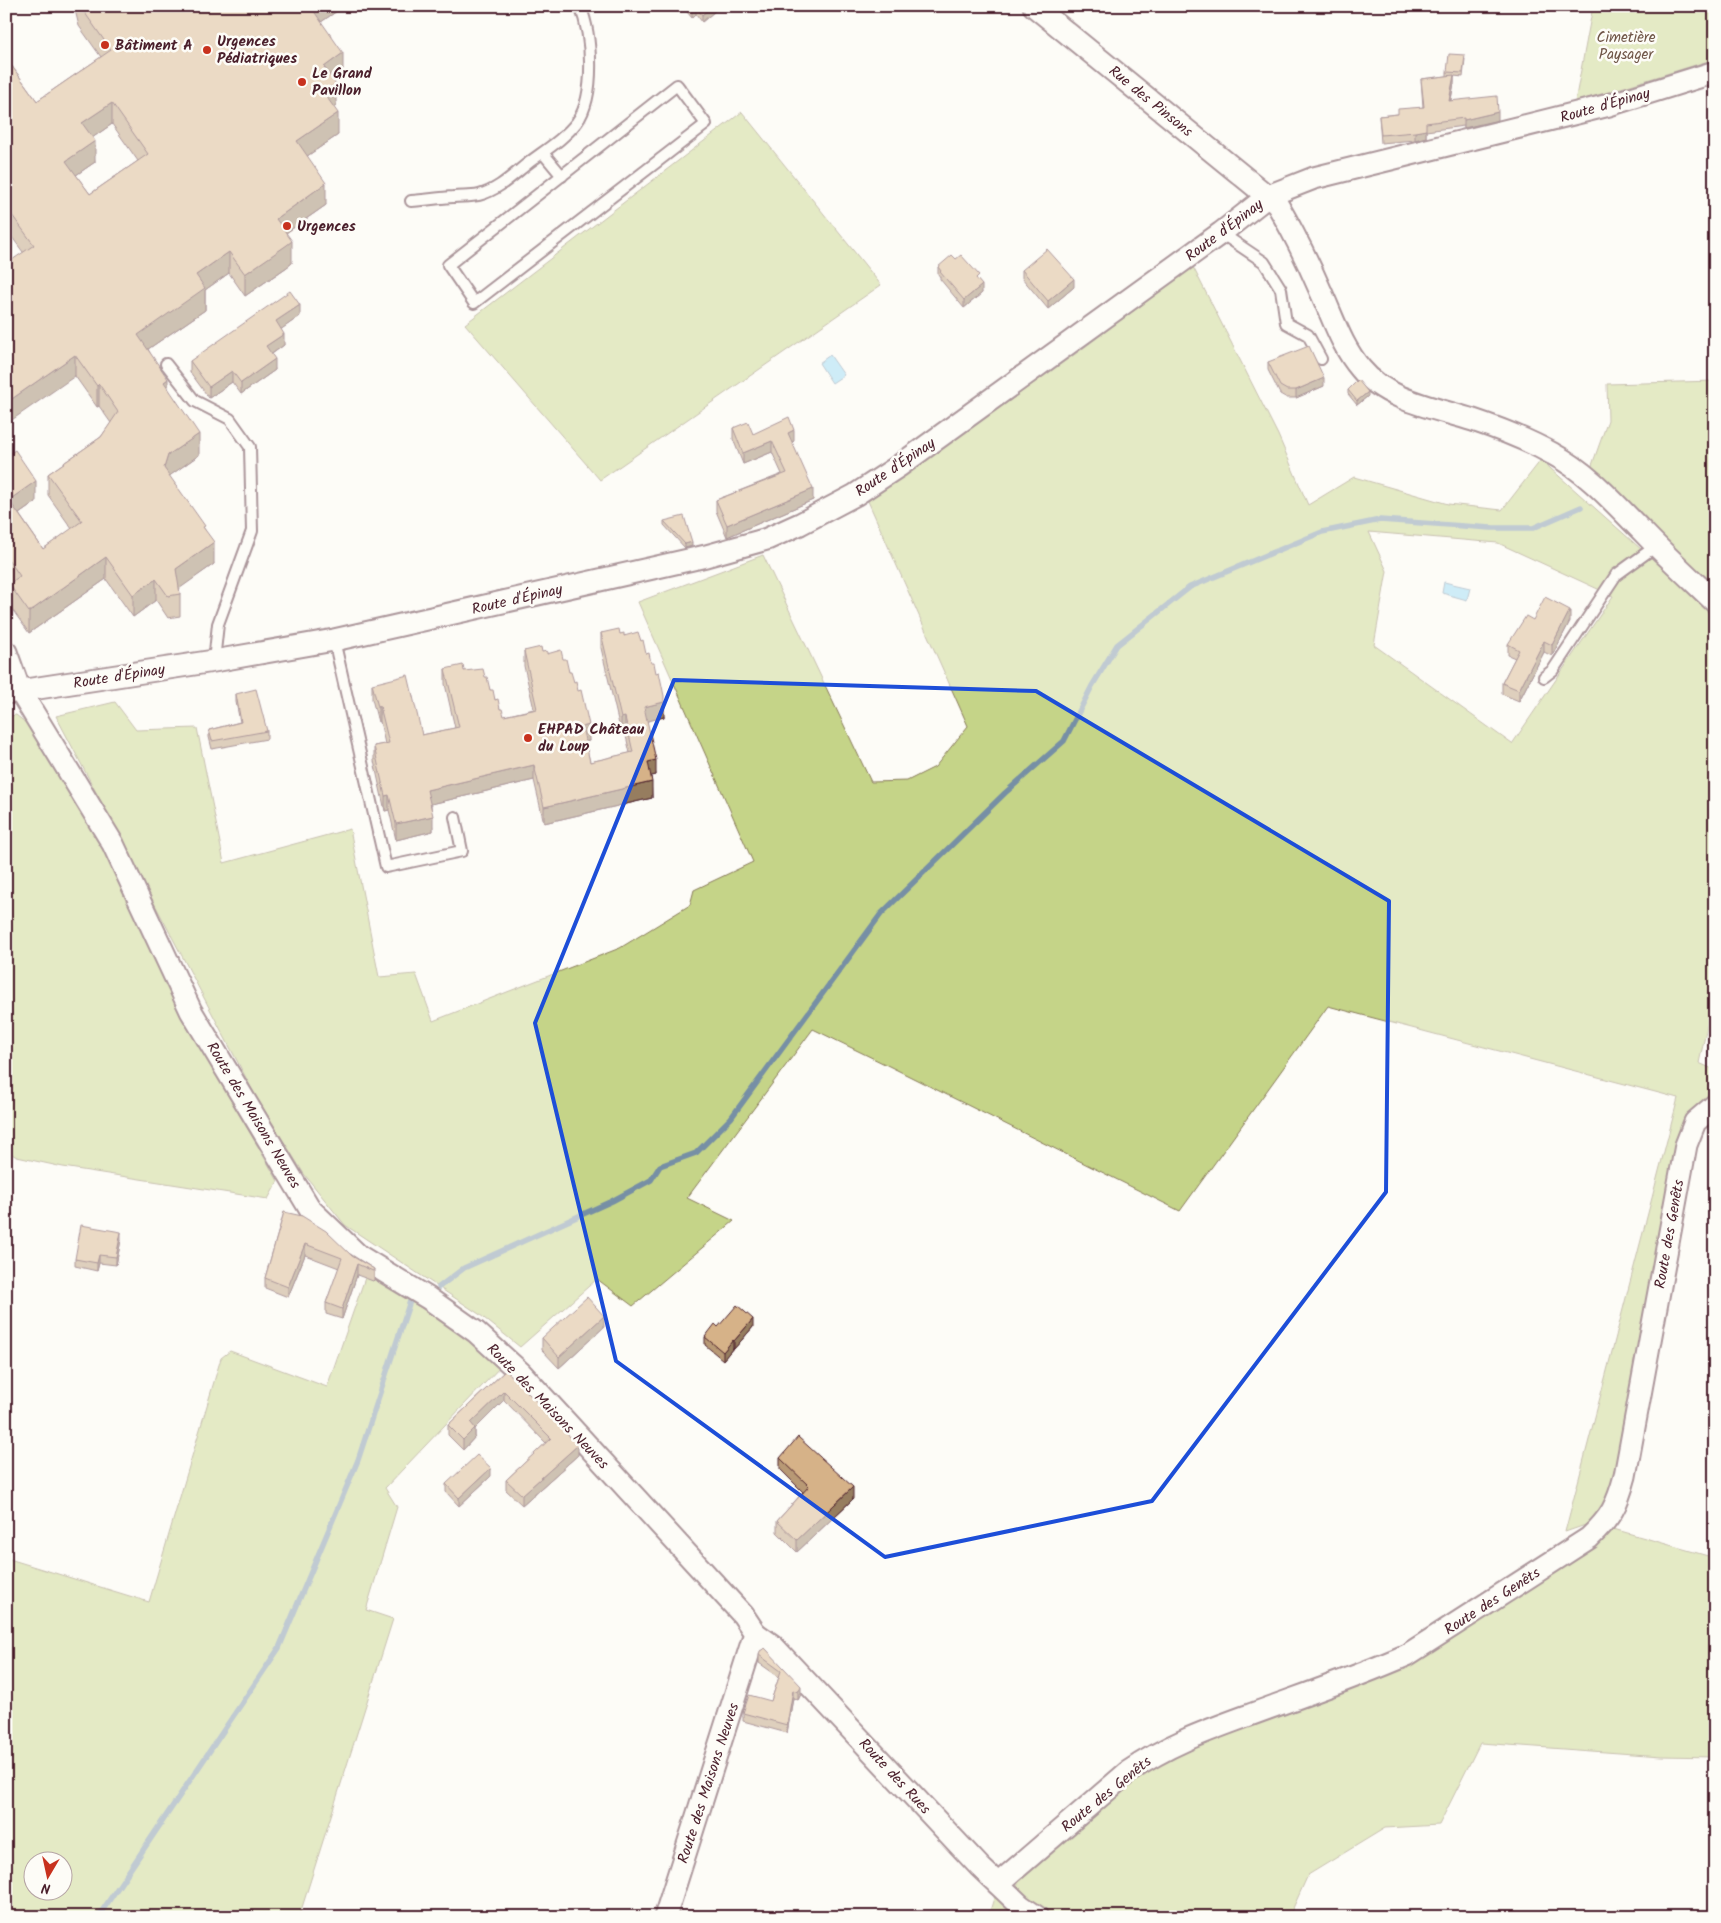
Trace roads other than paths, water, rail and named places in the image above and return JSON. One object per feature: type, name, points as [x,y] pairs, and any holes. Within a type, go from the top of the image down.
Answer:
[{"type":"street","name":"Rue des Pinsons","points":[[1034,6],[1277,204],[1292,230],[1344,345],[1361,370],[1372,380],[1388,391],[1408,400],[1474,420],[1536,445],[1570,464],[1593,483],[1715,602]]},
{"type":"street","name":"Route d'Épinay","points":[[13,692],[214,662],[334,640],[697,558],[767,539],[855,495],[899,466],[1221,233],[1268,196],[1314,178],[1609,105],[1715,72]]},
{"type":"street","name":"Route des Maisons Neuves","points":[[6,652],[13,692],[113,844],[191,1012],[310,1210],[359,1256],[428,1298],[476,1332],[521,1373],[743,1615],[755,1633],[665,1917]]},
{"type":"street","name":"Route des Genêts","points":[[998,1884],[1128,1772],[1151,1756],[1191,1736],[1375,1670],[1407,1655],[1589,1538],[1604,1524],[1615,1507],[1625,1476],[1686,1145],[1695,1122],[1715,1105]]},
{"type":"street","name":"Route des Rues","points":[[755,1633],[772,1644],[998,1884],[1021,1906],[1036,1917]]},
{"type":"lane","points":[[410,201],[479,196],[501,186],[543,153],[576,122],[583,110],[588,90],[587,32],[580,6]]},
{"type":"lane","points":[[677,85],[706,124],[474,303],[448,265],[562,176],[677,85]]},
{"type":"lane","points":[[543,153],[562,176]]},
{"type":"lane","points":[[1221,233],[1264,262],[1281,289],[1286,323],[1308,335],[1321,359]]},
{"type":"lane","points":[[166,364],[195,401],[230,419],[250,447],[252,531],[218,624],[214,662]]},
{"type":"lane","points":[[1544,677],[1553,670],[1616,575],[1656,546]]},
{"type":"lane","points":[[334,640],[386,867],[462,851],[455,817]]},
{"type":"water","points":[[830,355],[844,375],[832,383],[819,363]]},
{"type":"water","points":[[1444,582],[1470,588],[1467,600],[1442,593]]},
{"type":"waterway","points":[[439,1287],[464,1268],[612,1201],[651,1180],[660,1166],[696,1153],[731,1118],[881,914],[1005,793],[1064,741],[1092,686],[1117,645],[1190,587],[1322,532],[1380,520],[1491,528],[1533,528],[1581,507]]},
{"type":"waterway","points":[[98,1917],[279,1648],[358,1460],[410,1301]]},
{"type":"place","name":"Bâtiment A","points":[[105,45]]},
{"type":"place","name":"Urgences Pédiatriques","points":[[207,50]]},
{"type":"place","name":"Le Grand Pavillon","points":[[302,82]]},
{"type":"place","name":"Urgences","points":[[287,226]]},
{"type":"place","name":"EHPAD Château du Loup","points":[[528,738]]},
{"type":"park label","name":"Cimetière Paysager","points":[[1626,46]]}]
